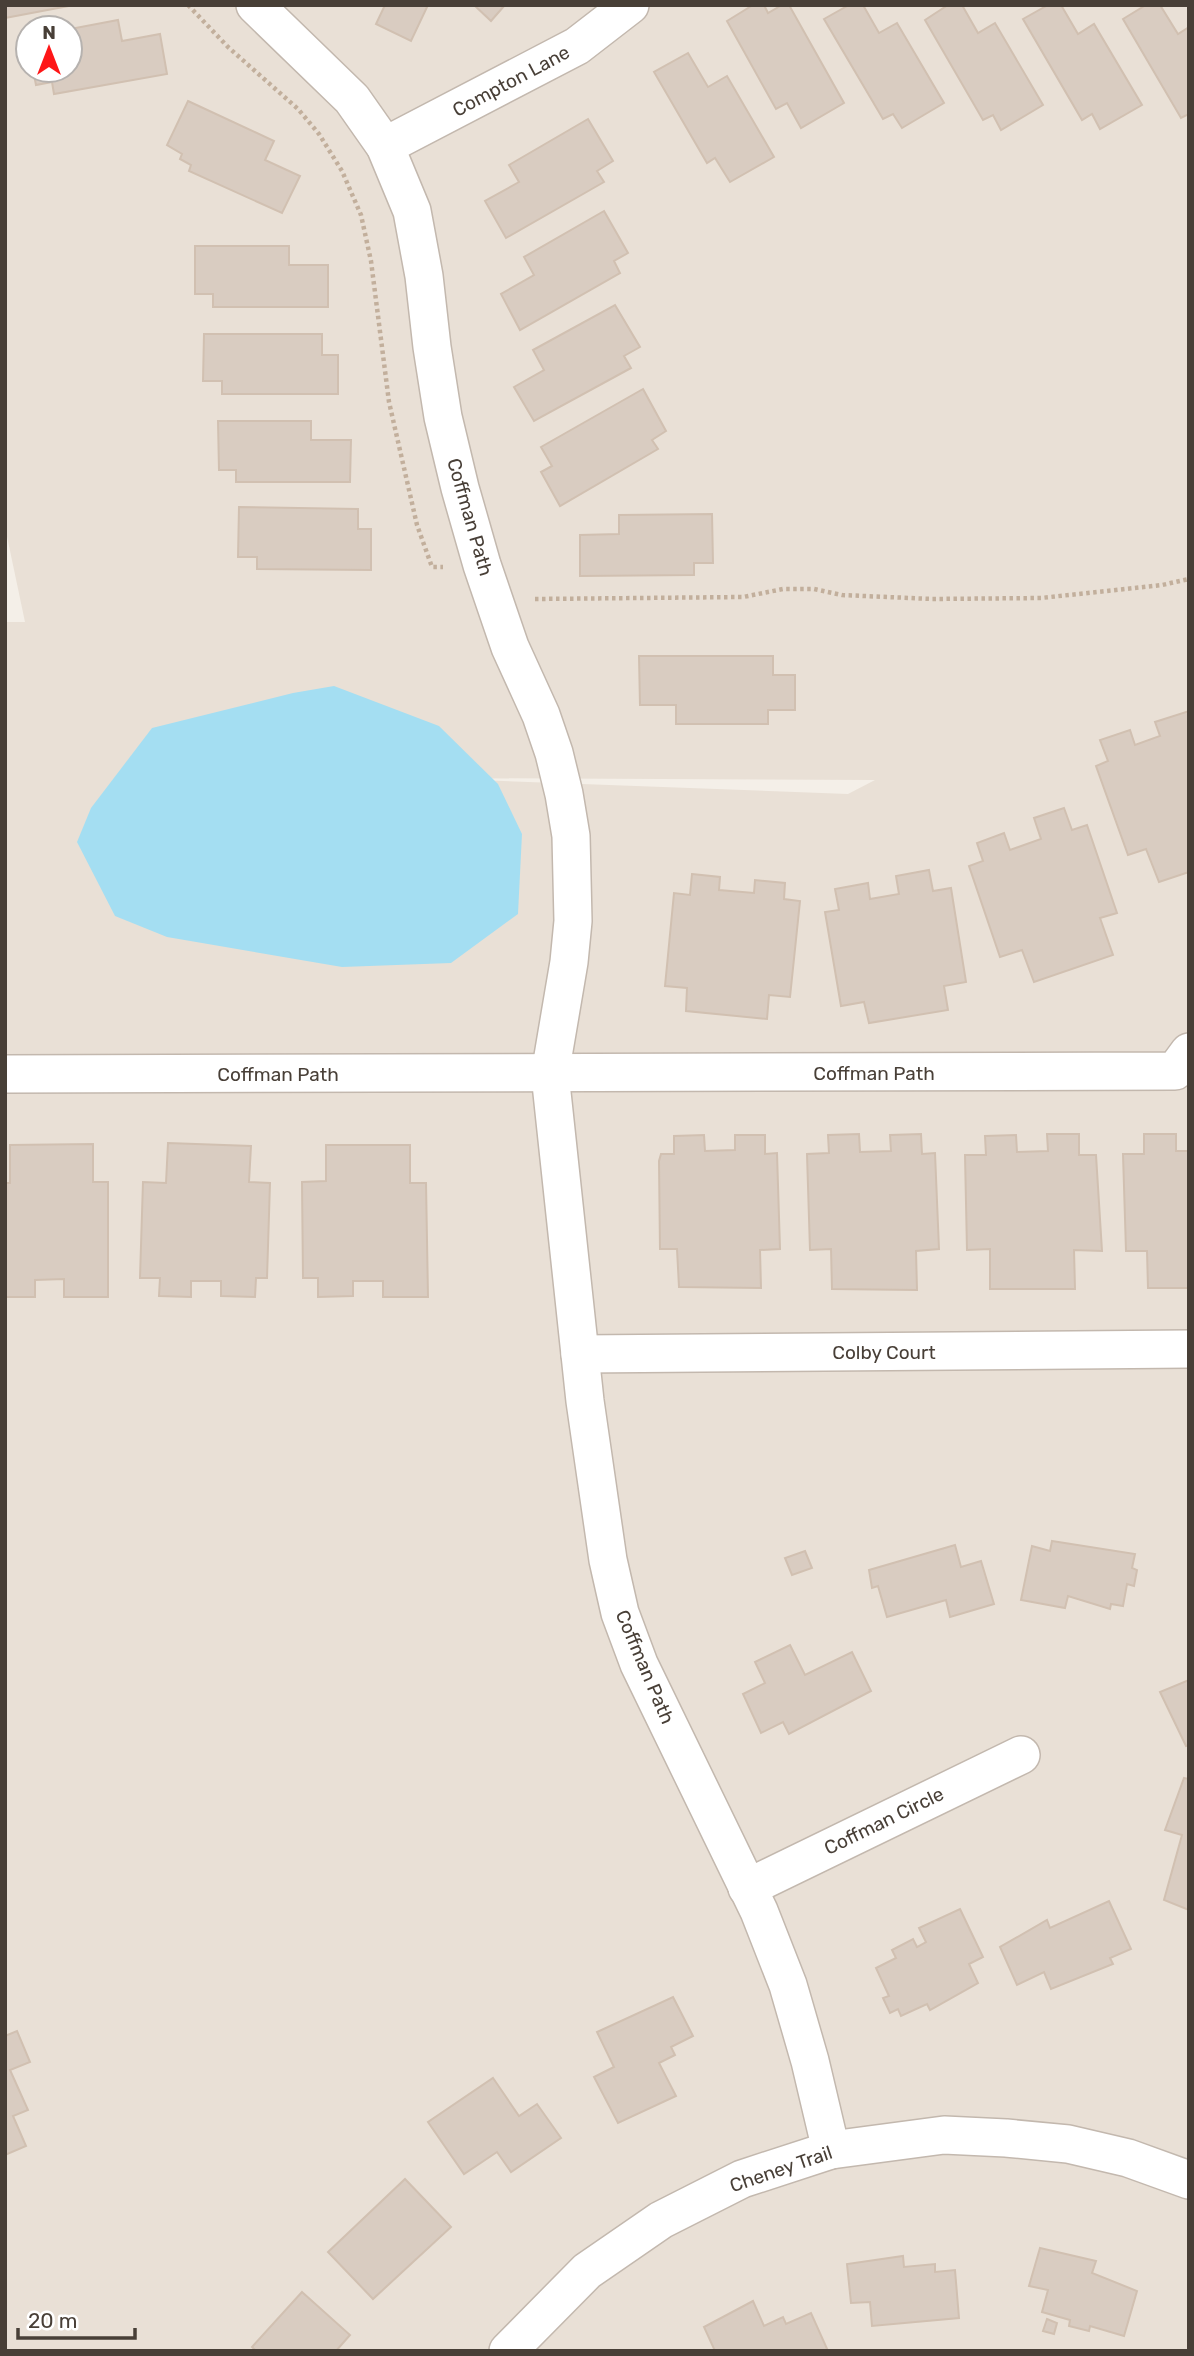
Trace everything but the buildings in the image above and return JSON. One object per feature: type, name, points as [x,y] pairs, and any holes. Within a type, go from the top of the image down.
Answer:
[{"type":"street","name":"Coffman Path","points":[[255,5],[352,99],[386,146],[412,211],[424,276],[443,417],[460,488],[482,565],[510,647],[541,715],[554,753],[571,836],[573,921],[569,962],[550,1074],[580,1354],[608,1560],[620,1613],[639,1664],[759,1911],[788,1984],[831,2150]]},
{"type":"street","name":"Compton Lane","points":[[386,146],[577,46],[631,5]]},
{"type":"street","name":"Coffman Path","points":[[5,1074],[1175,1071],[1189,1052]]},
{"type":"street","name":"Colby Court","points":[[580,1354],[1189,1349]]},
{"type":"street","name":"Coffman Circle","points":[[747,1888],[1021,1755]]},
{"type":"street","name":"Cheney Trail","points":[[508,2351],[587,2271],[661,2220],[742,2179],[831,2150],[944,2135],[1006,2138],[1068,2144],[1128,2158],[1189,2180]]},
{"type":"path","points":[[188,5],[228,47],[298,109],[319,134],[342,171],[361,215],[372,261],[389,402],[417,525],[432,567],[482,565]]},
{"type":"path","points":[[494,600],[743,597],[783,589],[932,599],[1041,598],[1162,585],[1189,579]]},
{"type":"shaded area","points":[[5,5],[1189,5],[1189,2351],[5,2351],[5,622],[25,622],[5,527]],"holes":[[[424,778],[874,780],[848,794]]]},
{"type":"water","points":[[334,686],[439,726],[498,784],[522,834],[518,914],[451,963],[342,967],[167,937],[115,916],[77,842],[91,808],[152,728],[293,693]]}]
